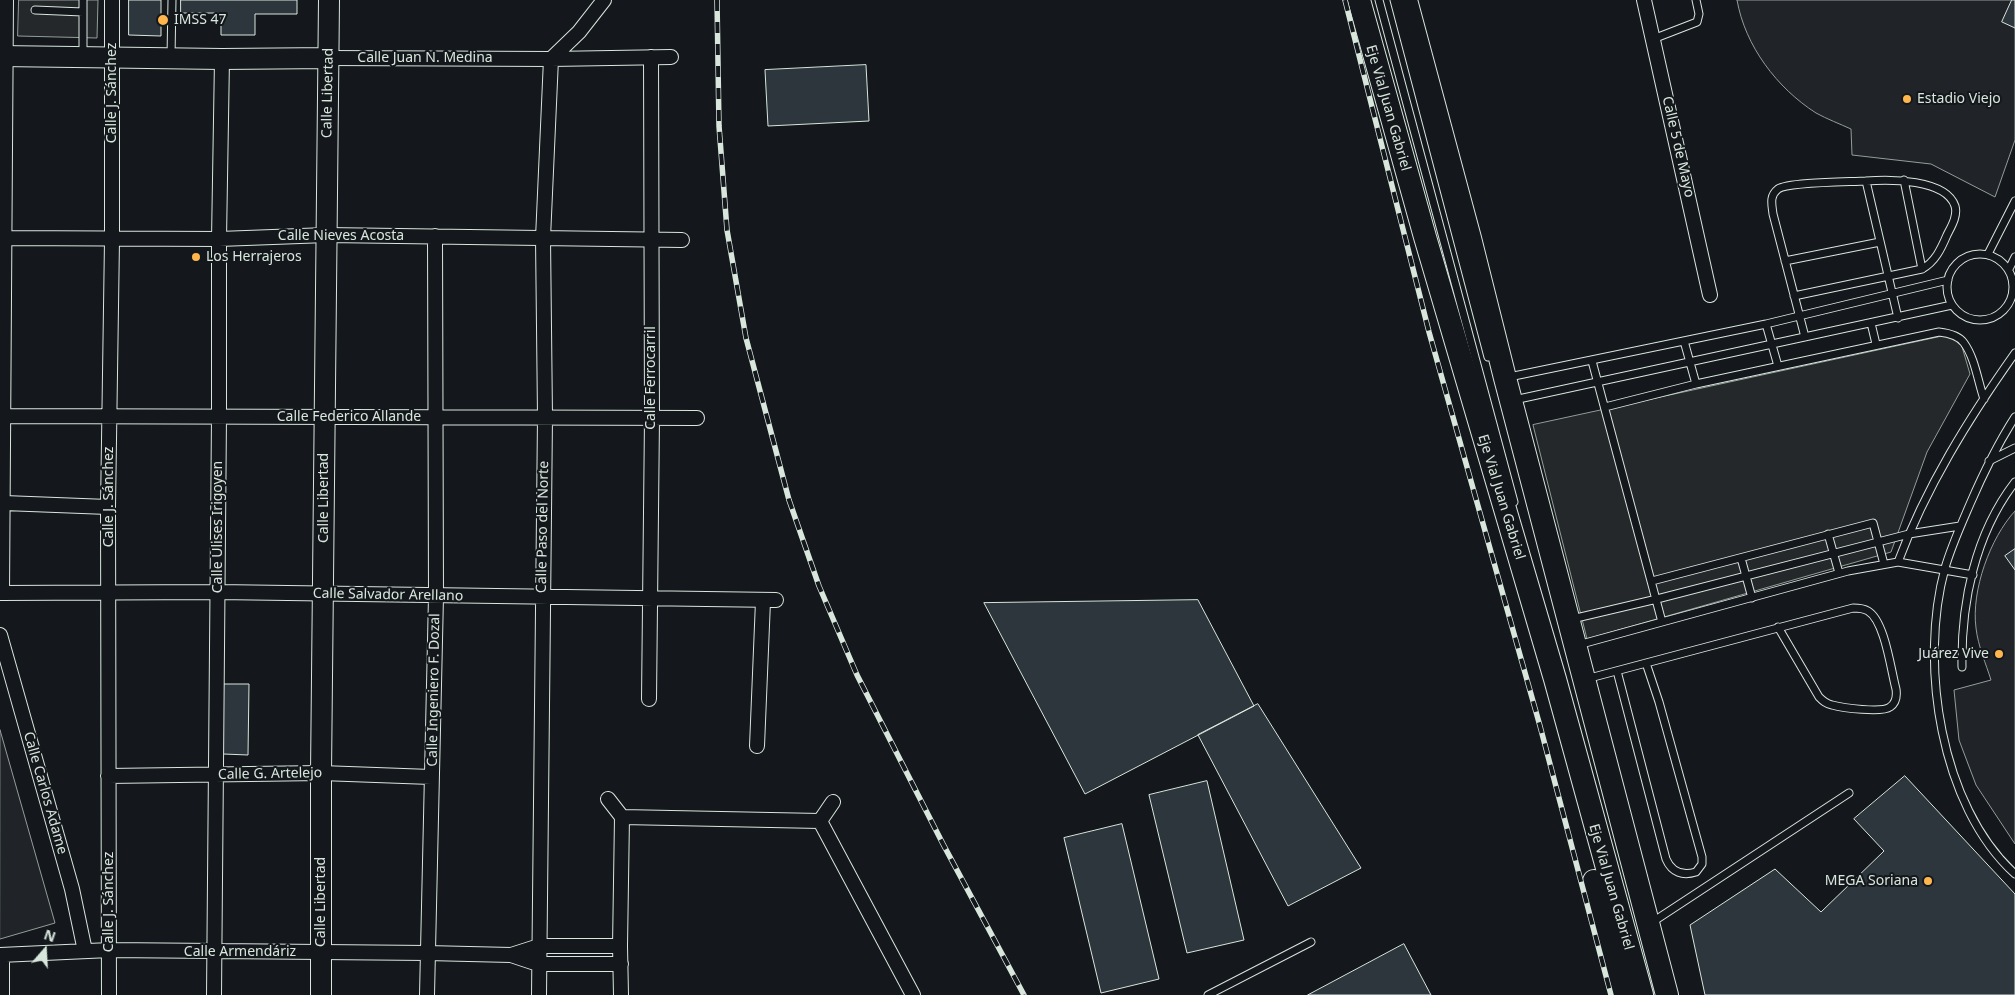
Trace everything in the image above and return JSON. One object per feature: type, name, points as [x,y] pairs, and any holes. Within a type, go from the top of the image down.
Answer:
[{"type":"main road","name":"Eje Vial Juan Gabriel","points":[[1359,0],[1425,237],[1514,526],[1642,995]]},
{"type":"main road","name":"Eje Vial Juan Gabriel","points":[[1406,0],[1470,238],[1497,371],[1511,400],[1540,528],[1575,645],[1667,995]]},
{"type":"main road","points":[[1555,680],[1563,764],[1624,995]]},
{"type":"street","points":[[1,592],[4,503],[2,416],[3,56],[6,0]]},
{"type":"street","name":"Calle J. Sánchez","points":[[109,995],[108,506],[112,240],[112,0]]},
{"type":"street","name":"Calle Libertad","points":[[321,995],[321,773],[329,0]]},
{"type":"street","points":[[550,59],[578,32],[604,0]]},
{"type":"street","name":"Calle 5 de Mayo","points":[[1644,0],[1710,295]]},
{"type":"street","name":"Calle Juan N. Medina","points":[[3,56],[222,59],[670,57]]},
{"type":"street","name":"Calle Ferrocarril","points":[[649,699],[652,418],[650,240],[651,57]]},
{"type":"street","name":"Calle Ulises Irigoyen","points":[[214,995],[222,59]]},
{"type":"street","name":"Calle Paso del Norte","points":[[539,995],[545,417],[543,238],[550,59]]},
{"type":"street","name":"Calle Nieves Acosta","points":[[3,238],[112,240],[435,236],[682,240]]},
{"type":"street","name":"Calle Ingeniero F. Dozal","points":[[427,995],[436,596],[435,236]]},
{"type":"street","name":"Calle Federico Allande","points":[[2,416],[697,418]]},
{"type":"street","points":[[4,503],[108,506]]},
{"type":"street","name":"Calle Salvador Arellano","points":[[1,592],[218,592],[770,600],[757,746]]},
{"type":"street","name":"Calle Carlos Adame","points":[[0,635],[72,889],[85,951]]},
{"type":"street","name":"Calle G. Artelejo","points":[[108,776],[321,773],[432,777]]},
{"type":"street","points":[[608,799],[622,818],[621,995]]},
{"type":"street","points":[[820,821],[833,802]]},
{"type":"street","points":[[622,818],[820,821]]},
{"type":"street","points":[[820,821],[913,995]]},
{"type":"street","name":"Calle Armendáriz","points":[[511,955],[539,946],[620,946]]},
{"type":"street","name":"Calle Armendáriz","points":[[1,955],[110,950],[427,953],[511,955],[538,964],[620,964]]},
{"type":"street","points":[[1,955],[2,995]]},
{"type":"lane","points":[[83,0],[83,58]]},
{"type":"lane","points":[[171,58],[172,0]]},
{"type":"lane","points":[[1379,0],[1516,508]]},
{"type":"lane","points":[[1394,0],[1497,371],[1592,361],[1766,324],[1948,280]]},
{"type":"lane","points":[[1653,39],[1697,22],[1699,14],[1696,0]]},
{"type":"lane","points":[[35,10],[83,12]]},
{"type":"lane","points":[[1904,180],[1922,269]]},
{"type":"lane","points":[[1794,296],[1922,269],[1930,265],[1941,249],[1953,223],[1956,214],[1955,206],[1948,197],[1937,189],[1904,180],[1784,186],[1778,189],[1773,194],[1771,200],[1785,260],[1794,296],[1805,337]]},
{"type":"lane","points":[[1866,181],[1898,318]]},
{"type":"lane","points":[[1988,254],[2015,202]]},
{"type":"lane","points":[[1785,260],[1880,242]]},
{"type":"lane","points":[[1979,254],[1988,254],[1996,257],[2009,269],[2014,294],[2005,310],[1991,319],[1982,320],[1965,317],[1952,305],[1948,297],[1948,280],[1956,264],[1962,259],[1979,254]]},
{"type":"lane","points":[[2009,269],[2015,257]]},
{"type":"lane","points":[[1511,400],[1952,305]]},
{"type":"lane","points":[[1871,323],[1876,344]]},
{"type":"lane","points":[[1766,324],[1778,366]]},
{"type":"lane","points":[[1605,407],[1696,384],[1876,344],[1940,332],[1954,336],[1964,343],[1984,399]]},
{"type":"lane","points":[[1684,341],[1696,384]]},
{"type":"lane","points":[[1898,562],[1929,491],[1984,399],[2015,353]]},
{"type":"lane","points":[[1592,361],[1662,622]]},
{"type":"lane","points":[[2015,417],[1988,461],[1960,526],[1945,569],[1937,612],[1934,672],[1943,730],[1953,772],[1970,811],[1990,848],[2015,874]]},
{"type":"lane","points":[[1988,461],[2015,448]]},
{"type":"lane","points":[[1962,667],[1961,635],[1965,606],[1979,546],[1997,507],[2015,482]]},
{"type":"lane","points":[[1652,581],[1873,523],[1884,564]]},
{"type":"lane","points":[[1568,620],[1909,534],[1960,526]]},
{"type":"lane","points":[[1828,534],[1839,573]]},
{"type":"lane","points":[[1741,558],[1752,598]]},
{"type":"lane","points":[[1575,645],[1839,573],[1884,564],[1898,562],[1973,575]]},
{"type":"lane","points":[[1584,680],[1778,627],[1853,608],[1861,608],[1868,611],[1881,629],[1896,690],[1897,697],[1894,704],[1886,709],[1856,708],[1825,702],[1819,697],[1778,627]]},
{"type":"lane","points":[[1617,671],[1666,859],[1669,866],[1678,873],[1686,875],[1696,872],[1702,864],[1702,857],[1659,702],[1646,663]]},
{"type":"lane","points":[[1649,925],[1849,793]]},
{"type":"lane","points":[[1208,995],[1311,942]]},
{"type":"shaded area","points":[[19,0],[98,0],[97,38],[18,36]]},
{"type":"shaded area","name":"Estadio Viejo","points":[[1737,0],[2015,0],[2015,140],[1995,197],[1931,164],[1852,155],[1851,129],[1816,113],[1802,103],[1788,91],[1765,64],[1747,34]]},
{"type":"shaded area","points":[[1958,333],[1970,374],[1927,452],[1891,552],[1587,639],[1533,425]]},
{"type":"shaded area","name":"Juárez Vive","points":[[2015,511],[2015,844],[1976,785],[1959,740],[1954,690],[1991,680],[1977,635],[1976,598],[1990,550],[2006,522]]},
{"type":"shaded area","points":[[0,730],[55,923],[0,939]]},
{"type":"building","points":[[129,0],[161,0],[161,36],[129,35]]},
{"type":"building","points":[[181,0],[297,0],[297,14],[255,14],[255,35],[221,35],[221,13],[181,13]]},
{"type":"building","points":[[2012,0],[2015,0],[2015,28],[2002,22]]},
{"type":"building","points":[[866,65],[869,121],[768,126],[765,70]]},
{"type":"building","points":[[2015,549],[2015,570],[2005,556]]},
{"type":"building","points":[[1198,600],[1254,706],[1085,794],[984,603]]},
{"type":"building","points":[[224,684],[249,684],[248,755],[223,754]]},
{"type":"building","points":[[1258,704],[1361,868],[1288,906],[1198,735]]},
{"type":"building","name":"MEGA Soriana","points":[[1905,776],[2015,894],[2015,995],[1705,995],[1690,925],[1775,869],[1821,912],[1884,851],[1854,819]]},
{"type":"building","points":[[1207,781],[1244,940],[1187,953],[1149,795]]},
{"type":"building","points":[[1122,824],[1159,979],[1101,993],[1064,838]]},
{"type":"building","points":[[1404,944],[1431,995],[1308,995]]},
{"type":"railway","points":[[717,0],[719,126],[727,230],[746,338],[789,500],[819,586],[857,675],[943,844],[1024,995]]},
{"type":"railway","points":[[1345,0],[1429,332],[1540,726],[1611,995]]},
{"type":"place","name":"IMSS 47","points":[[163,20]]},
{"type":"place","name":"Estadio Viejo","points":[[1907,99]]},
{"type":"place","name":"Los Herrajeros","points":[[196,257]]},
{"type":"place","name":"Juárez Vive","points":[[1999,654]]},
{"type":"place","name":"MEGA Soriana","points":[[1928,881]]}]
